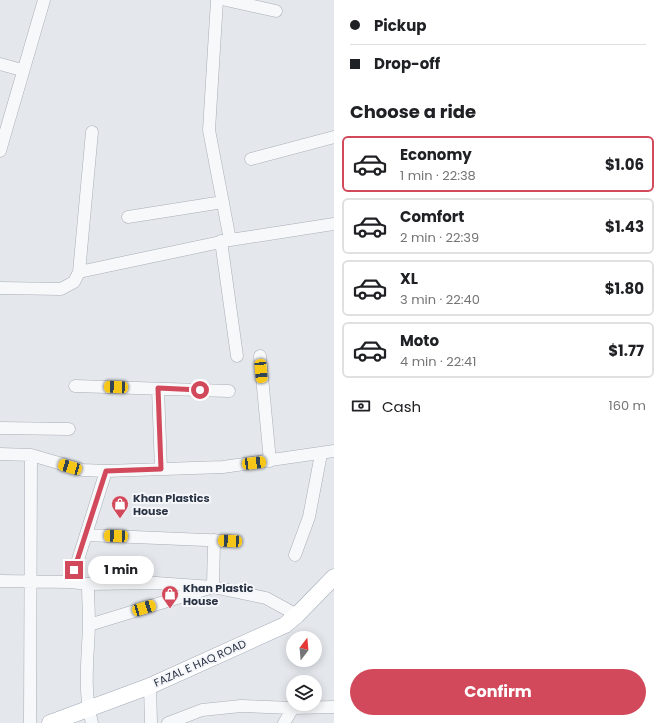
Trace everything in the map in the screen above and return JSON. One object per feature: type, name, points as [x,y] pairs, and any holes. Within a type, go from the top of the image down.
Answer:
[{"type":"main road","name":"FAZAL E HAQ ROAD","points":[[50,723],[150,686],[285,625],[297,615],[334,577]]},
{"type":"street","points":[[0,151],[22,70],[44,0]]},
{"type":"street","points":[[217,0],[209,130],[223,202],[237,356]]},
{"type":"street","points":[[226,0],[276,11]]},
{"type":"street","points":[[0,64],[22,70]]},
{"type":"street","points":[[0,288],[61,289],[74,282],[79,272],[92,132]]},
{"type":"street","points":[[252,159],[334,137]]},
{"type":"street","points":[[128,217],[223,202]]},
{"type":"street","points":[[79,272],[226,241],[334,224]]},
{"type":"street","points":[[260,356],[270,461]]},
{"type":"street","points":[[75,386],[229,391]]},
{"type":"street","points":[[158,388],[161,469]]},
{"type":"street","points":[[0,428],[69,429]]},
{"type":"street","points":[[0,454],[31,455],[82,470],[106,471],[223,467],[334,451]]},
{"type":"street","points":[[295,555],[309,517],[321,454]]},
{"type":"street","points":[[30,723],[31,455]]},
{"type":"street","points":[[71,582],[106,471]]},
{"type":"street","points":[[86,535],[230,541]]},
{"type":"street","points":[[213,587],[214,540]]},
{"type":"street","points":[[0,581],[30,580],[88,584],[156,583],[213,587],[266,598],[297,615]]},
{"type":"street","points":[[88,584],[89,625],[85,686],[92,723]]},
{"type":"street","points":[[89,625],[213,587]]},
{"type":"street","points":[[150,686],[151,723]]},
{"type":"street","points":[[168,723],[202,710],[241,706],[286,708]]},
{"type":"street","points":[[322,708],[334,708]]},
{"type":"street","points":[[284,723],[291,711]]},
{"type":"place","name":"Khan Plastics House","points":[[120,519]]},
{"type":"place","name":"Khan Plastic House","points":[[170,609]]},
{"type":"route","points":[[74,570],[106,471],[161,469],[158,388],[200,390]]}]
